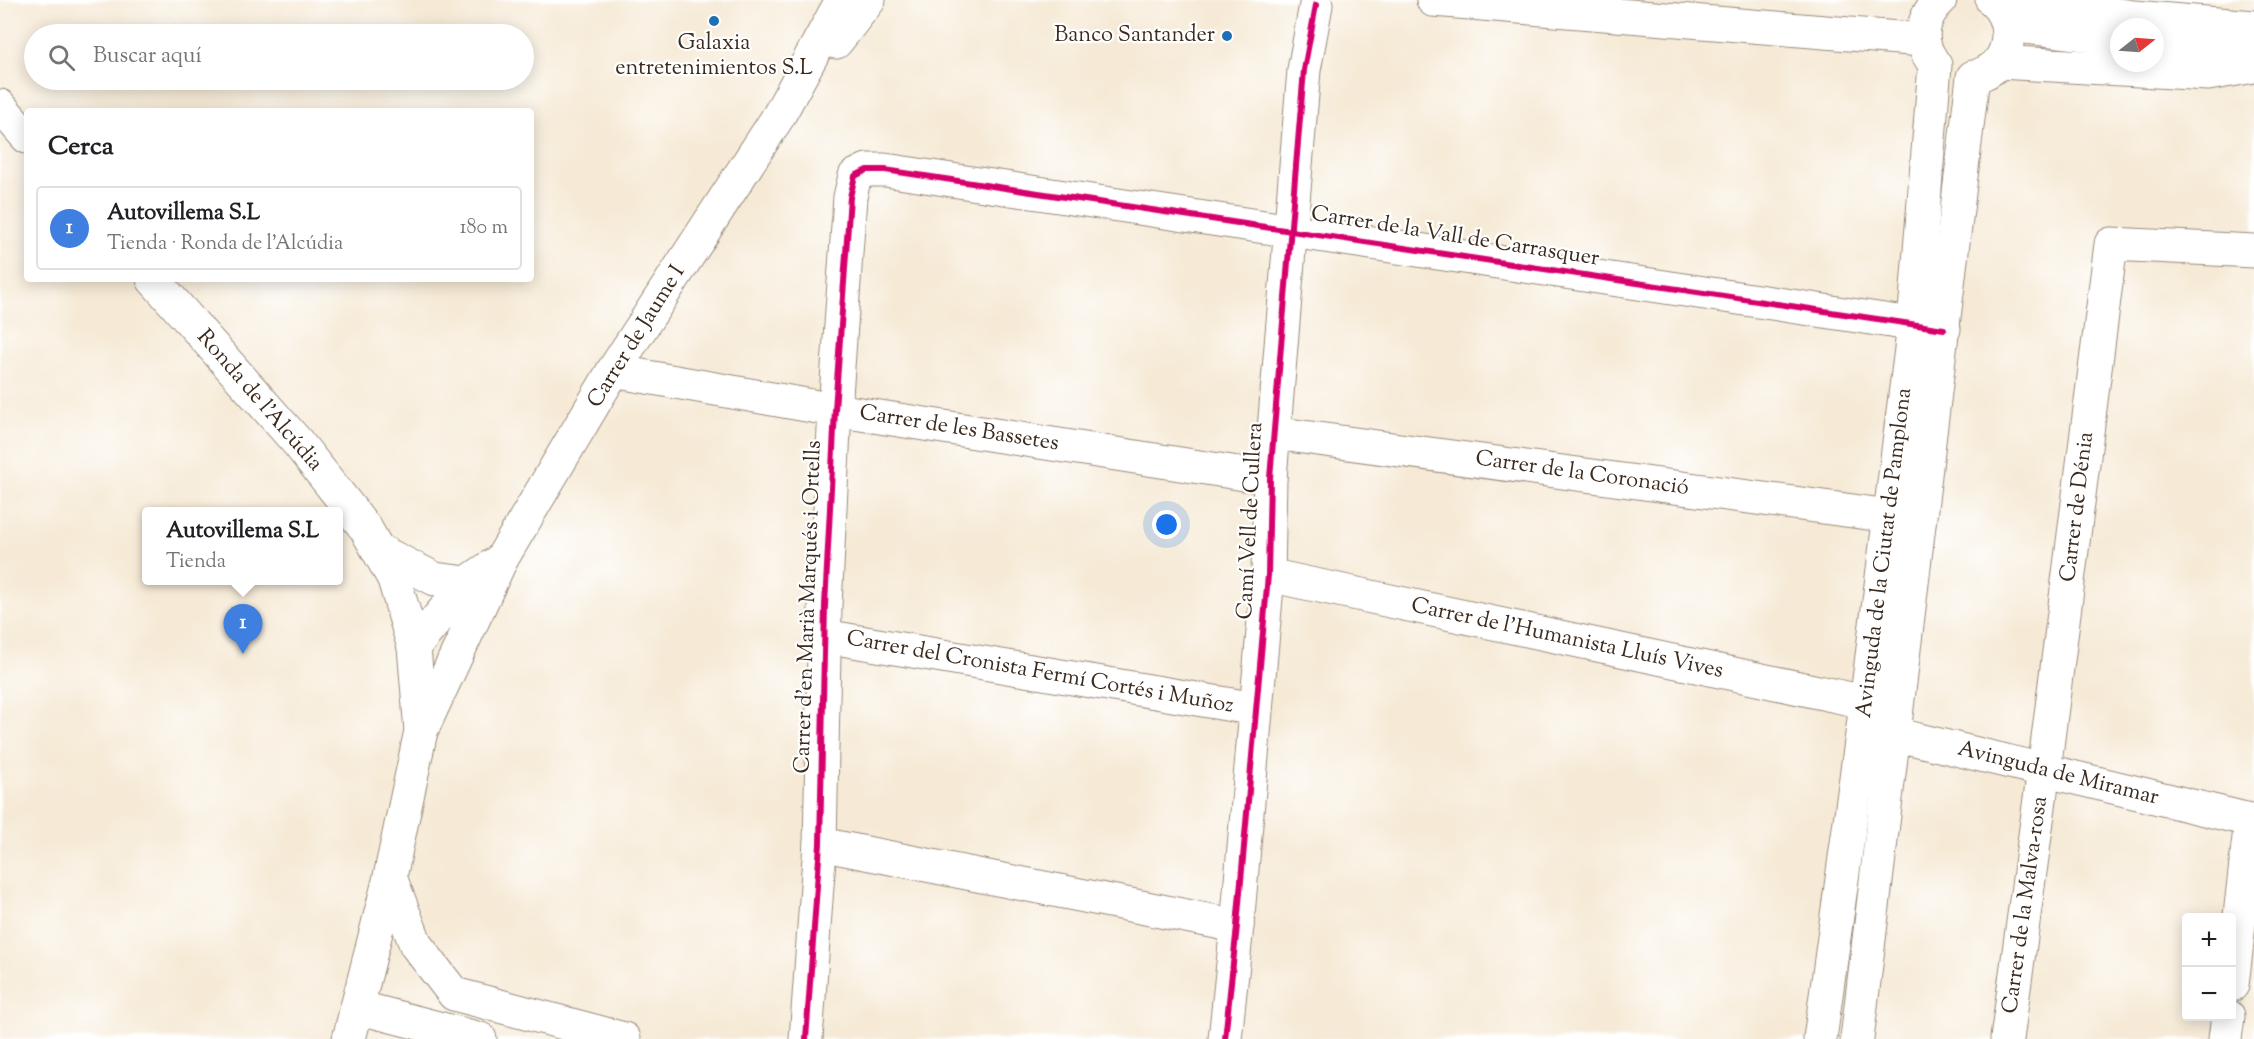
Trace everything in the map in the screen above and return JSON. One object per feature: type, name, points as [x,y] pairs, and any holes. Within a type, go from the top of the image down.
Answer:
[{"type":"main road","name":"Carrer de Jaume I","points":[[421,730],[501,560],[613,371],[777,117],[842,0]]},
{"type":"main road","name":"Carrer de Jaume I","points":[[777,117],[869,0]]},
{"type":"main road","points":[[1433,0],[1929,52],[1951,75],[1986,69],[2208,74],[2254,66]]},
{"type":"main road","name":"Avinguda de la Ciutat de Pamplona","points":[[1857,1039],[1894,734],[1929,327],[1929,52],[1924,24],[1930,10],[1940,0]]},
{"type":"main road","name":"Camí Vell de Cullera","points":[[1225,1039],[1268,575],[1270,478],[1304,70],[1318,2]]},
{"type":"main road","points":[[1998,10],[2069,8],[2134,17],[2254,27]]},
{"type":"main road","points":[[1998,10],[2110,36]]},
{"type":"main road","name":"Avinguda de la Ciutat de Pamplona","points":[[1820,1039],[1890,516],[1986,69],[2008,40],[1998,10]]},
{"type":"main road","points":[[2164,43],[2254,57]]},
{"type":"main road","points":[[2208,74],[2254,88]]},
{"type":"main road","points":[[0,106],[24,134]]},
{"type":"main road","name":"Carrer de la Vall de Carrasquer","points":[[855,176],[867,170],[885,170],[1929,327]]},
{"type":"main road","name":"Carrer d'en Marià Marqués i Ortells","points":[[806,1039],[820,844],[824,636],[835,410],[850,197],[855,176]]},
{"type":"main road","name":"Carrer de Dénia","points":[[2044,770],[2111,244],[2254,251]]},
{"type":"main road","name":"Ronda de l'Alcúdia","points":[[156,282],[298,443],[366,529],[394,579],[414,647],[421,730]]},
{"type":"main road","name":"Carrer de les Bassetes","points":[[613,371],[835,410],[1270,478]]},
{"type":"main road","name":"Carrer de la Coronació","points":[[1274,433],[1890,516]]},
{"type":"main road","points":[[378,550],[435,579],[467,584]]},
{"type":"main road","name":"Carrer de Jaume I","points":[[414,647],[467,584],[501,560]]},
{"type":"main road","name":"Carrer de l'Humanista Lluís Vives","points":[[1268,575],[1864,714]]},
{"type":"main road","name":"Carrer del Cronista Fermí Cortés i Muñoz","points":[[824,636],[1256,709]]},
{"type":"main road","name":"Avinguda de Miramar","points":[[1864,714],[1894,734],[2252,820]]},
{"type":"main road","points":[[349,1039],[390,877],[421,730]]},
{"type":"main road","name":"Carrer de la Malva-rosa","points":[[2007,1039],[2044,770]]},
{"type":"main road","points":[[2234,967],[2252,820]]},
{"type":"main road","points":[[820,844],[1237,926]]},
{"type":"main road","points":[[390,877],[416,945],[454,994],[624,1039]]},
{"type":"main road","points":[[357,1007],[386,1027],[480,1039]]},
{"type":"main road","points":[[2225,1039],[2227,1021]]},
{"type":"cycle path","points":[[1225,1039],[1268,575],[1270,478],[1304,70],[1316,5]]},
{"type":"cycle path","points":[[806,1039],[820,844],[825,606],[835,410],[850,197],[855,176],[867,170],[885,170],[1944,329]]},
{"type":"place","name":"Galaxia entretenimientos S.L","points":[[714,21]]},
{"type":"place","name":"Banco Santander","points":[[1227,36]]},
{"type":"place","name":"Autovillema S.L","points":[[243,654]]}]
